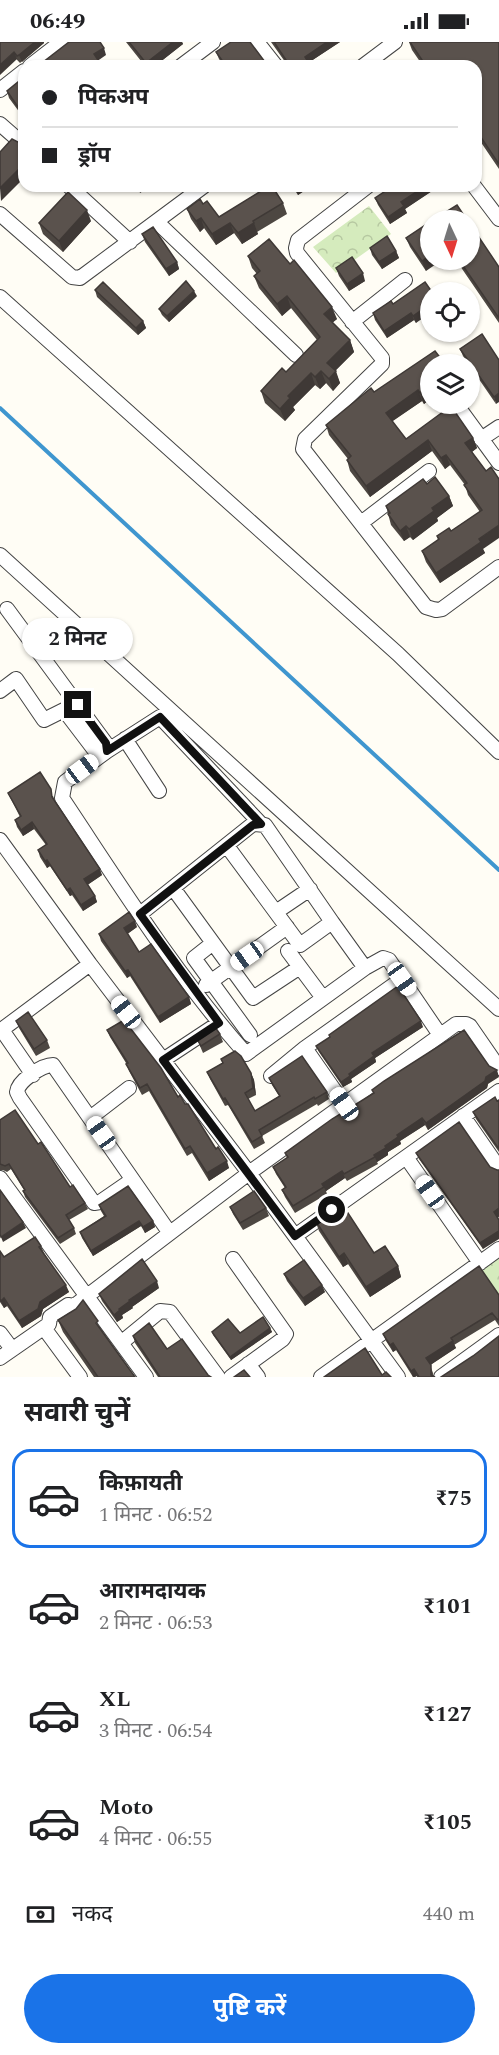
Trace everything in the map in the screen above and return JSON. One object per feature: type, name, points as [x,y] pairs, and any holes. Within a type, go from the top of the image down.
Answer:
[{"type":"street","points":[[190,60],[213,42]]},
{"type":"street","points":[[258,42],[272,60]]},
{"type":"street","points":[[370,60],[395,42]]},
{"type":"street","points":[[37,60],[55,44]]},
{"type":"street","points":[[378,54],[382,60]]},
{"type":"street","points":[[0,90],[18,76]]},
{"type":"street","points":[[0,124],[18,140]]},
{"type":"street","points":[[76,192],[130,242]]},
{"type":"street","points":[[0,214],[72,277],[83,278],[196,192]]},
{"type":"street","points":[[360,192],[298,240],[297,253],[382,358],[382,364],[305,439],[303,449],[426,608],[442,609],[499,567]]},
{"type":"street","points":[[479,192],[499,219]]},
{"type":"street","points":[[157,222],[296,355]]},
{"type":"street","points":[[352,322],[405,280]]},
{"type":"street","points":[[0,297],[398,654],[499,752]]},
{"type":"street","points":[[463,414],[499,463]]},
{"type":"street","points":[[481,439],[499,426]]},
{"type":"street","points":[[361,523],[429,471]]},
{"type":"street","points":[[0,555],[499,1009]]},
{"type":"street","points":[[7,609],[106,743],[103,753]]},
{"type":"street","points":[[0,691],[16,680],[44,720],[64,710],[103,753]]},
{"type":"street","points":[[365,968],[265,825],[261,824],[160,717],[103,753],[65,782],[62,798],[195,993],[246,1054],[381,958],[386,958],[440,1035]]},
{"type":"street","points":[[125,740],[159,791]]},
{"type":"street","points":[[140,914],[253,825],[261,824]]},
{"type":"street","points":[[0,840],[398,1377]]},
{"type":"street","points":[[228,846],[300,945],[332,922]]},
{"type":"street","points":[[173,888],[253,998],[300,967]]},
{"type":"street","points":[[276,912],[310,890]]},
{"type":"street","points":[[195,993],[287,927]]},
{"type":"street","points":[[213,943],[194,958],[250,1035]]},
{"type":"street","points":[[288,951],[323,998]]},
{"type":"street","points":[[33,1075],[1,1030],[90,964]]},
{"type":"street","points":[[271,1076],[305,1048],[402,979]]},
{"type":"street","points":[[163,1060],[219,1023]]},
{"type":"street","points":[[0,1358],[46,1326],[61,1324],[75,1313],[74,1306],[170,1232],[456,1024],[470,1026],[499,1068]]},
{"type":"street","points":[[305,1048],[344,1104]]},
{"type":"street","points":[[132,1180],[100,1202],[94,1203],[20,1098],[17,1092],[18,1086],[45,1066],[52,1065],[170,1232]]},
{"type":"street","points":[[90,1118],[129,1088]]},
{"type":"street","points":[[295,1236],[499,1091]]},
{"type":"street","points":[[463,1116],[499,1168]]},
{"type":"street","points":[[406,1157],[480,1263]]},
{"type":"street","points":[[0,1178],[146,1377]]},
{"type":"street","points":[[321,1377],[499,1249]]},
{"type":"street","points":[[231,1377],[283,1339],[286,1332],[233,1259]]},
{"type":"street","points":[[121,1343],[160,1311],[166,1310],[170,1312],[218,1377]]},
{"type":"street","points":[[46,1326],[80,1377]]},
{"type":"street","points":[[0,1333],[12,1349]]},
{"type":"street","points":[[441,1377],[499,1335]]},
{"type":"street","points":[[248,1364],[258,1377]]},
{"type":"green space","points":[[369,206],[391,234],[336,273],[313,247]]},
{"type":"green space","points":[[499,1255],[499,1298],[479,1269]]},
{"type":"building","points":[[0,42],[35,42],[17,56],[14,52],[0,65]]},
{"type":"building","points":[[69,42],[100,42],[104,48],[94,54],[98,60],[46,60]]},
{"type":"building","points":[[129,42],[173,42],[150,60],[144,60]]},
{"type":"building","points":[[231,42],[250,42],[264,60],[222,60],[216,52]]},
{"type":"building","points":[[274,42],[327,42],[305,57],[307,60],[286,60]]},
{"type":"building","points":[[410,42],[499,42],[499,164],[482,139],[482,60],[422,60]]},
{"type":"building","points":[[18,82],[18,107],[7,91]]},
{"type":"building","points":[[12,139],[18,142],[18,170],[0,188],[0,152]]},
{"type":"building","points":[[68,192],[87,210],[59,241],[39,223]]},
{"type":"building","points":[[259,192],[276,192],[283,203],[238,233],[230,223],[212,234],[201,218],[196,221],[187,209],[200,199],[203,204],[207,201],[219,217]]},
{"type":"building","points":[[384,192],[416,192],[401,202],[404,206],[388,217],[375,198]]},
{"type":"building","points":[[457,205],[460,210],[449,210]]},
{"type":"building","points":[[153,227],[177,262],[166,269],[142,234]]},
{"type":"building","points":[[420,229],[420,258],[406,238]]},
{"type":"building","points":[[387,236],[396,251],[379,262],[370,248]]},
{"type":"building","points":[[269,239],[290,264],[294,260],[332,307],[324,314],[350,340],[327,363],[336,371],[329,379],[321,371],[315,377],[311,373],[288,396],[290,398],[280,409],[261,391],[282,368],[286,372],[320,337],[287,296],[277,304],[254,276],[260,271],[248,256]]},
{"type":"building","points":[[480,239],[499,267],[499,318],[480,290],[480,282],[474,282],[466,270],[480,270]]},
{"type":"building","points":[[352,257],[363,273],[347,284],[336,268]]},
{"type":"building","points":[[186,281],[194,291],[167,316],[159,309]]},
{"type":"building","points":[[103,282],[143,321],[136,328],[95,290]]},
{"type":"building","points":[[420,285],[420,311],[413,316],[411,313],[384,331],[373,313],[391,301],[393,304]]},
{"type":"building","points":[[482,334],[499,360],[499,393],[494,397],[480,377],[480,354],[464,354],[460,349],[470,342],[480,342]]},
{"type":"building","points":[[420,361],[420,393],[418,390],[386,413],[406,439],[440,414],[456,414],[473,438],[465,443],[486,471],[491,467],[499,479],[499,525],[479,539],[481,542],[436,573],[422,551],[439,539],[437,536],[449,528],[451,531],[482,510],[464,485],[467,483],[446,455],[441,458],[428,440],[366,486],[347,460],[351,456],[326,425],[371,388],[374,392]]},
{"type":"building","points":[[435,477],[449,496],[432,508],[434,511],[409,529],[406,526],[400,531],[388,514],[390,513],[386,506],[423,479],[427,484]]},
{"type":"building","points":[[40,772],[51,789],[52,797],[100,869],[84,879],[95,896],[81,905],[70,888],[67,890],[38,850],[47,844],[32,822],[21,830],[15,820],[21,816],[8,793]]},
{"type":"building","points":[[129,912],[135,921],[124,928],[139,952],[151,944],[189,997],[158,1017],[128,970],[125,971],[99,934]]},
{"type":"building","points":[[398,986],[421,1021],[372,1053],[374,1056],[341,1082],[316,1046]]},
{"type":"building","points":[[28,1012],[47,1040],[34,1049],[16,1021]]},
{"type":"building","points":[[124,1020],[161,1068],[178,1097],[180,1095],[185,1104],[188,1104],[216,1149],[218,1147],[227,1161],[207,1173],[190,1146],[185,1149],[147,1084],[140,1088],[126,1064],[128,1063],[107,1030]]},
{"type":"building","points":[[215,1027],[220,1034],[201,1046],[197,1039]]},
{"type":"building","points":[[464,1030],[489,1066],[497,1070],[426,1123],[422,1118],[397,1135],[398,1137],[385,1146],[386,1148],[374,1155],[375,1157],[344,1174],[342,1171],[322,1184],[324,1187],[293,1206],[282,1190],[286,1187],[273,1167],[288,1157],[285,1153],[332,1119],[374,1093],[372,1090],[384,1081]]},
{"type":"building","points":[[235,1051],[241,1056],[251,1073],[253,1088],[245,1093],[255,1111],[280,1096],[269,1078],[302,1056],[327,1092],[315,1099],[314,1097],[259,1130],[262,1136],[252,1142],[207,1072],[223,1063],[221,1059]]},
{"type":"building","points":[[495,1097],[497,1101],[499,1100],[499,1149],[473,1112]]},
{"type":"building","points":[[15,1110],[38,1144],[41,1142],[70,1187],[73,1185],[85,1203],[66,1215],[74,1228],[58,1238],[23,1191],[25,1190],[9,1164],[5,1166],[0,1164],[0,1120]]},
{"type":"building","points":[[459,1122],[490,1167],[499,1170],[499,1208],[494,1212],[499,1220],[499,1231],[480,1243],[416,1153]]},
{"type":"building","points":[[128,1186],[153,1221],[143,1227],[139,1221],[91,1251],[80,1232],[106,1216],[99,1205]]},
{"type":"building","points":[[0,1190],[23,1222],[1,1237],[0,1234]]},
{"type":"building","points":[[254,1191],[266,1208],[240,1223],[230,1207]]},
{"type":"building","points":[[332,1209],[339,1219],[348,1213],[374,1253],[385,1246],[398,1266],[366,1287],[344,1253],[339,1257],[315,1220]]},
{"type":"building","points":[[35,1237],[41,1246],[39,1247],[66,1285],[40,1302],[38,1309],[19,1321],[4,1298],[1,1301],[0,1299],[0,1251],[4,1257]]},
{"type":"building","points":[[142,1259],[157,1281],[129,1300],[114,1315],[99,1294]]},
{"type":"building","points":[[304,1260],[322,1285],[303,1298],[284,1274]]},
{"type":"building","points":[[479,1266],[499,1295],[499,1320],[492,1313],[451,1338],[453,1341],[426,1358],[431,1365],[431,1375],[435,1377],[419,1377],[414,1369],[411,1371],[393,1343],[390,1345],[383,1334]]},
{"type":"building","points":[[83,1300],[98,1321],[96,1323],[135,1377],[98,1377],[58,1320],[76,1309]]},
{"type":"building","points":[[263,1317],[270,1328],[230,1357],[212,1332],[228,1319],[240,1333]]},
{"type":"building","points":[[149,1323],[167,1349],[182,1339],[211,1377],[160,1377],[133,1336]]},
{"type":"building","points":[[499,1336],[499,1377],[441,1377],[473,1356]]},
{"type":"building","points":[[365,1348],[382,1375],[386,1372],[391,1377],[324,1377]]},
{"type":"building","points":[[244,1370],[250,1377],[234,1377]]},
{"type":"waterway","points":[[0,408],[499,870]]},
{"type":"route","points":[[78,705],[106,743],[107,751],[160,717],[261,824],[253,825],[140,914],[195,993],[219,1023],[163,1060],[295,1236],[332,1210]]}]
